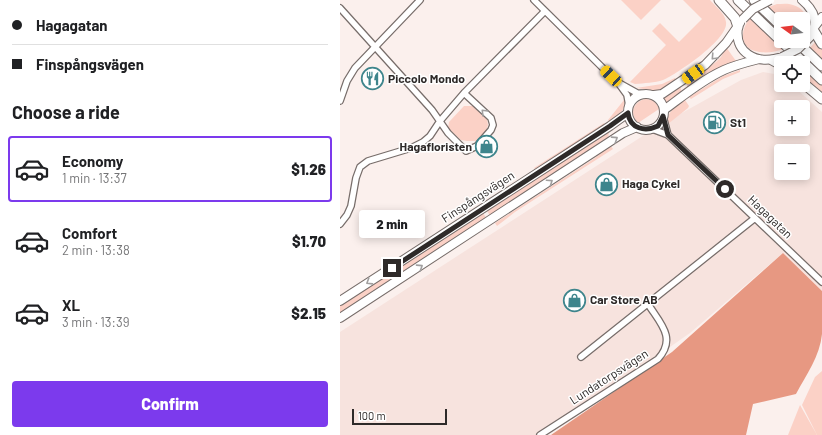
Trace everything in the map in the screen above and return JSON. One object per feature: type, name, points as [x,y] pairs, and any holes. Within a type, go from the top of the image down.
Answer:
[{"type":"highway","points":[[719,0],[740,23]]},
{"type":"highway","points":[[738,0],[774,34]]},
{"type":"highway","points":[[754,0],[774,19]]},
{"type":"highway","points":[[813,31],[822,44]]},
{"type":"highway","points":[[788,48],[822,80]]},
{"type":"highway","points":[[803,48],[822,66]]},
{"type":"highway","points":[[810,89],[822,99]]},
{"type":"main road","points":[[759,59],[716,74],[684,94],[664,113],[658,126],[652,129],[642,130],[633,124],[628,117],[632,100],[637,96],[662,94],[706,65],[753,9],[770,0]]},
{"type":"main road","points":[[802,0],[810,6],[813,15],[813,31]]},
{"type":"main road","points":[[786,56],[798,49],[822,17]]},
{"type":"main road","points":[[740,23],[737,35],[742,49],[749,55],[759,59],[774,61]]},
{"type":"main road","points":[[650,95],[658,98],[664,113]]},
{"type":"main road","name":"Finspångsvägen","points":[[340,301],[610,126],[629,109]]},
{"type":"main road","points":[[340,318],[623,134],[637,127]]},
{"type":"street","points":[[340,101],[350,75],[420,0]]},
{"type":"street","points":[[534,0],[615,81],[627,95],[629,109]]},
{"type":"street","points":[[340,8],[432,110],[448,133],[466,151],[477,146],[491,130],[493,125],[491,118],[464,93]]},
{"type":"street","points":[[340,224],[347,215],[351,206],[356,178],[360,167],[368,161],[411,148],[423,142],[430,136],[440,121],[464,93],[545,11]]},
{"type":"street","points":[[615,81],[637,93],[650,95]]},
{"type":"street","points":[[664,113],[668,135]]},
{"type":"street","name":"Hagagatan","points":[[652,129],[668,135],[822,282]]},
{"type":"street","points":[[581,357],[756,218]]},
{"type":"street","name":"Lundatorpsvägen","points":[[540,435],[658,359],[666,347],[668,340],[666,333],[648,304]]},
{"type":"shaded area","points":[[621,0],[661,0],[641,20]]},
{"type":"shaded area","points":[[683,0],[710,0],[722,13],[726,22],[725,29],[711,46],[701,55],[679,71],[663,80],[635,84],[630,82],[666,45],[652,31],[660,23],[679,42],[702,19]]},
{"type":"shaded area","points":[[777,4],[791,4],[798,7],[804,12],[774,12],[774,16],[766,8]]},
{"type":"shaded area","points":[[751,17],[774,39],[774,48],[784,49],[774,52],[762,52],[750,49],[746,45],[743,36],[743,31]]},
{"type":"shaded area","points":[[815,42],[822,49],[822,61],[809,49]]},
{"type":"shaded area","points":[[726,47],[736,61],[687,90],[687,82],[716,62],[721,57]]},
{"type":"shaded area","points":[[740,70],[740,72],[723,79],[691,99],[689,97],[723,76]]},
{"type":"shaded area","points":[[763,72],[774,74],[774,92],[800,92],[809,100],[774,100],[774,136],[810,136],[810,101],[822,112],[822,291],[783,253],[690,333],[647,363],[535,435],[340,435],[340,332],[655,128],[741,80]]},
{"type":"shaded area","points":[[810,74],[822,85],[822,94],[810,84]]},
{"type":"shaded area","points":[[675,78],[677,82],[666,89],[659,91],[636,88],[662,84]]},
{"type":"shaded area","points":[[680,86],[682,93],[666,103],[661,97]]},
{"type":"shaded area","points":[[645,99],[654,101],[659,109],[638,123],[635,120],[633,112],[635,106]]},
{"type":"shaded area","points":[[624,100],[625,104],[623,110],[609,122],[608,120]]},
{"type":"shaded area","points":[[685,100],[689,106],[688,108],[668,124],[670,113],[675,107]]},
{"type":"shaded area","points":[[464,106],[475,106],[487,119],[488,125],[486,132],[476,141],[461,140],[448,128],[449,122]]},
{"type":"shaded area","points":[[604,123],[605,125],[543,165],[535,169],[534,168]]},
{"type":"shaded area","points":[[609,131],[608,141],[491,217],[487,211]]},
{"type":"shaded area","points":[[610,145],[613,149],[515,212],[497,226],[495,223],[595,158],[601,151]]},
{"type":"shaded area","points":[[483,213],[487,219],[340,314],[340,305]]},
{"type":"shaded area","points":[[783,253],[822,291],[821,342],[812,365],[796,394],[753,404],[746,435],[551,435],[672,352]]},
{"type":"shaded area","points":[[822,371],[822,435],[817,435],[802,405],[815,377]]},
{"type":"shaded area","points":[[800,405],[817,435],[788,435]]},
{"type":"place","name":"Piccolo Mondo","points":[[372,79]]},
{"type":"place","name":"St1","points":[[714,123]]},
{"type":"place","name":"Hagafloristen","points":[[487,147]]},
{"type":"place","name":"Haga Cykel","points":[[607,184]]},
{"type":"place","name":"Car Store AB","points":[[575,300]]},
{"type":"route","points":[[392,268],[628,113],[628,117],[633,124],[642,130],[652,129],[658,126],[663,116],[668,135],[725,189]]}]
